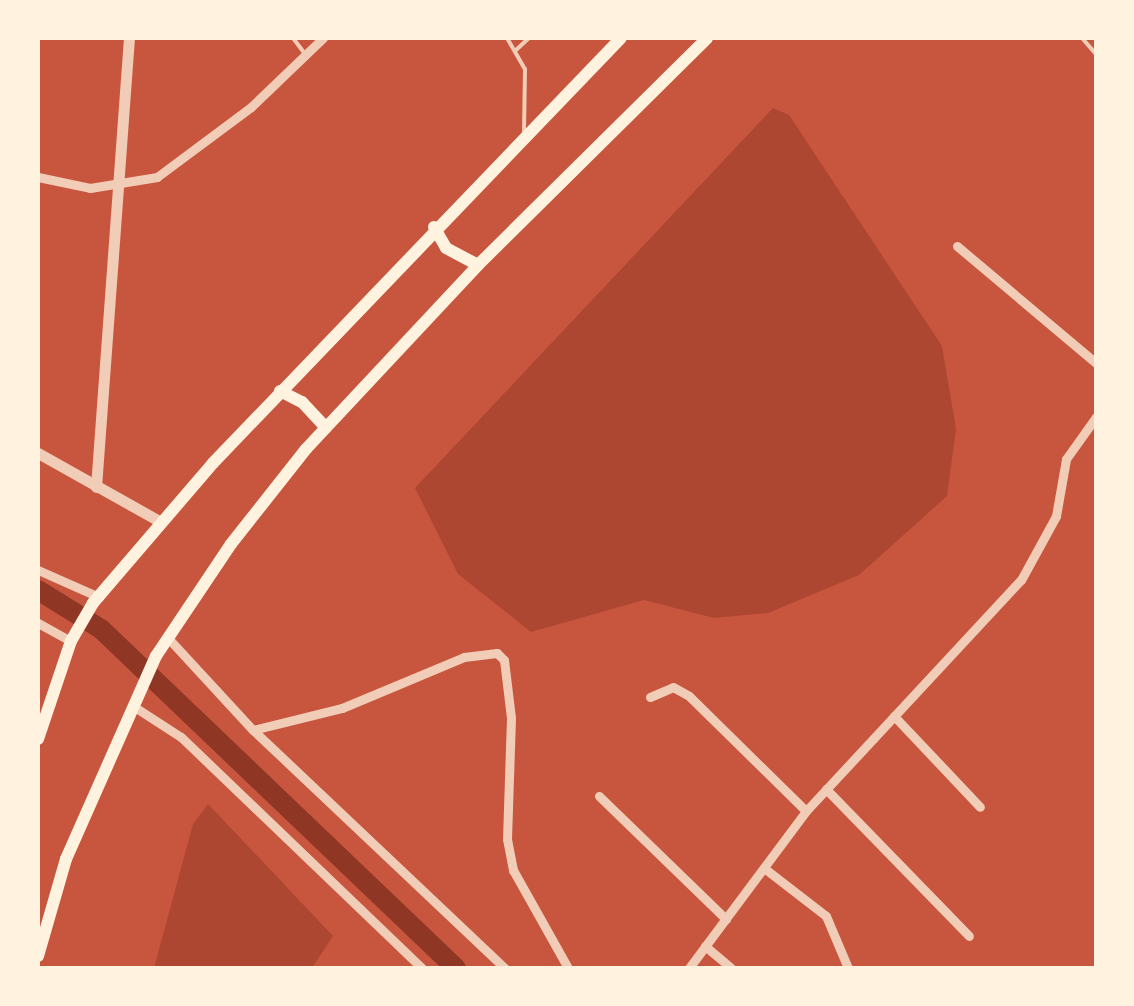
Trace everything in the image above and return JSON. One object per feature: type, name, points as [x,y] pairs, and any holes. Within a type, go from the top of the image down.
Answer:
[{"type":"main road","points":[[38,738],[74,634],[96,600],[280,391],[434,227],[621,38]]},
{"type":"main road","points":[[38,956],[53,903],[156,656],[231,544],[326,428],[478,265],[707,38]]},
{"type":"main road","points":[[434,227],[446,248],[478,265]]},
{"type":"main road","points":[[280,391],[302,402],[326,428]]},
{"type":"main road","points":[[38,898],[53,903]]},
{"type":"street","points":[[96,487],[129,38]]},
{"type":"street","points":[[38,177],[90,188],[157,177],[187,160],[322,38]]},
{"type":"street","points":[[957,246],[1096,363]]},
{"type":"street","points":[[689,968],[806,811],[1022,580],[1056,516],[1066,459],[1096,416]]},
{"type":"street","points":[[38,453],[161,522]]},
{"type":"street","points":[[38,570],[96,600]]},
{"type":"street","points":[[38,623],[74,634]]},
{"type":"street","points":[[168,638],[253,730],[505,968]]},
{"type":"street","points":[[253,730],[342,708],[464,657],[497,653],[504,660],[511,718],[507,839],[514,870],[568,968]]},
{"type":"street","points":[[650,698],[672,687],[689,696],[806,811]]},
{"type":"street","points":[[133,706],[181,737],[422,968]]},
{"type":"street","points":[[894,716],[980,807]]},
{"type":"street","points":[[826,789],[969,936]]},
{"type":"street","points":[[599,796],[726,919]]},
{"type":"street","points":[[764,868],[826,916],[848,968]]},
{"type":"street","points":[[706,946],[731,968]]},
{"type":"lane","points":[[293,38],[305,54]]},
{"type":"lane","points":[[507,38],[526,81],[524,134]]},
{"type":"lane","points":[[515,52],[529,38]]},
{"type":"lane","points":[[1082,38],[1096,54]]},
{"type":"lane","points":[[38,152],[38,177]]},
{"type":"shaded area","points":[[773,108],[789,115],[942,346],[956,429],[947,496],[859,575],[768,613],[714,618],[644,600],[531,632],[458,574],[415,488]]},
{"type":"shaded area","points":[[208,804],[333,936],[312,968],[154,968],[193,824]]},
{"type":"waterway","points":[[38,590],[101,629],[456,968]]}]
